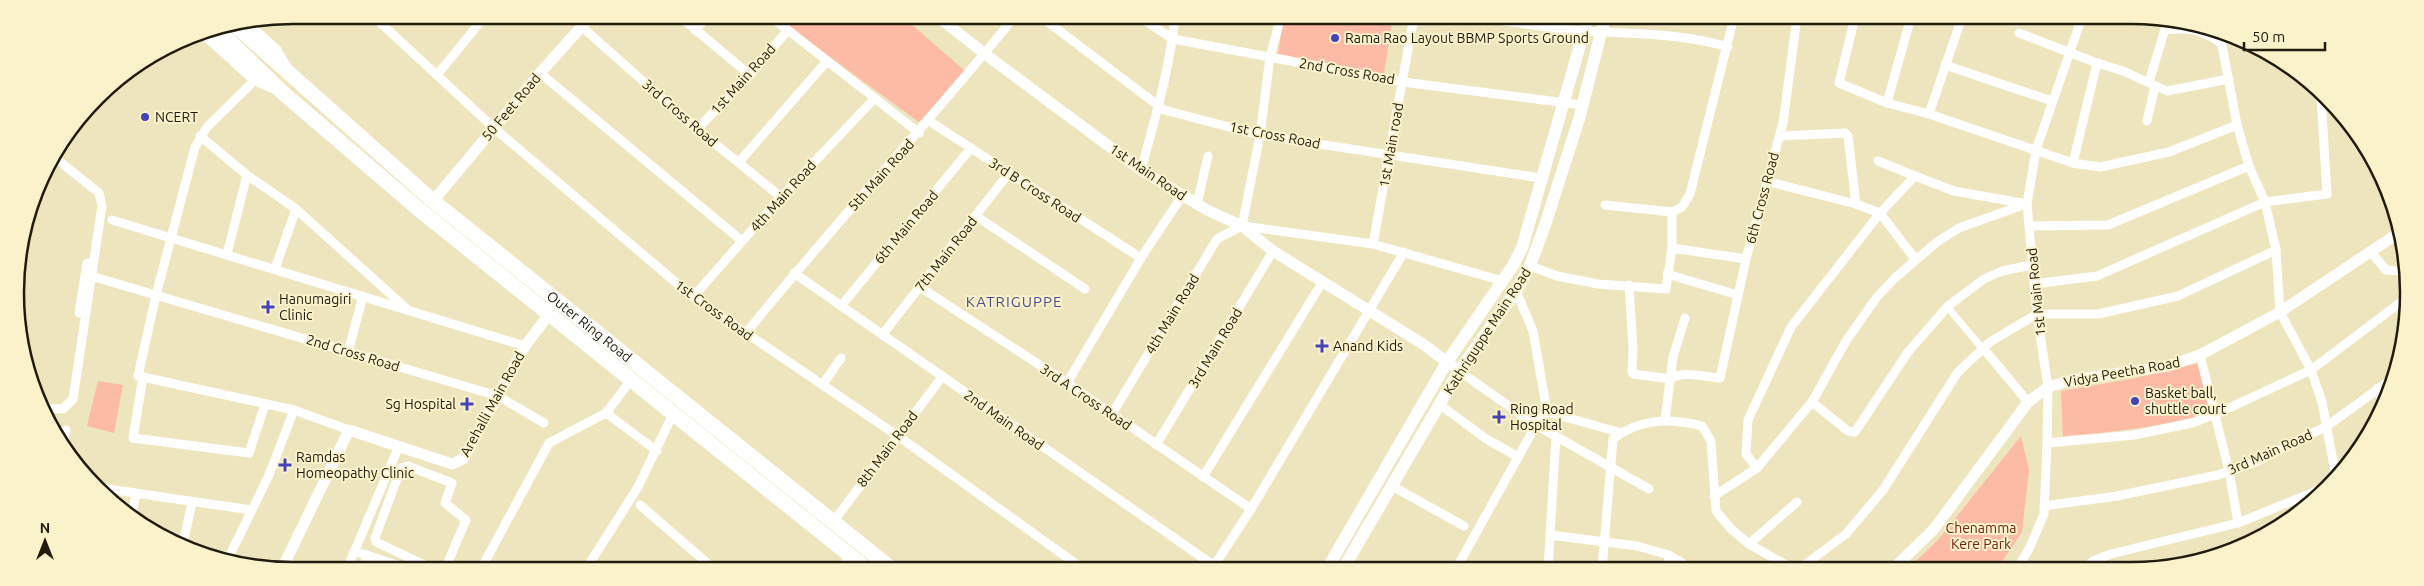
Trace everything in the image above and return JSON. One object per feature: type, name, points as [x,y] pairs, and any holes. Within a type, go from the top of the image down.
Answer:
[{"type":"highway","name":"Outer Ring Road","points":[[239,29],[292,78],[433,201],[883,562]]},
{"type":"highway","name":"Outer Ring Road","points":[[222,33],[282,92],[422,212],[859,562]]},
{"type":"main road","name":"Kathriguppe Main Road","points":[[1331,562],[1447,362],[1503,281],[1522,248],[1586,24]]},
{"type":"main road","name":"Kathriguppe Main Road","points":[[1347,562],[1459,371],[1516,291],[1530,266],[1545,225],[1582,105],[1603,24]]},
{"type":"street","name":"1st Cross Road","points":[[382,24],[494,128],[693,297],[898,436],[1074,562]]},
{"type":"street","points":[[437,75],[479,24]]},
{"type":"street","name":"50 Feet Road","points":[[433,201],[540,73],[585,24]]},
{"type":"street","points":[[688,24],[750,75]]},
{"type":"street","points":[[695,30],[701,24]]},
{"type":"street","points":[[780,24],[919,133]]},
{"type":"street","name":"1st Main Road","points":[[947,24],[984,54],[1141,170],[1196,204],[1242,226],[1273,251],[1423,344],[1536,426],[1649,489]]},
{"type":"street","name":"5th Main Road","points":[[746,333],[794,273],[919,133],[1008,24]]},
{"type":"street","name":"1st Cross Road","points":[[1051,24],[1164,110],[1260,135],[1541,178]]},
{"type":"street","name":"2nd Cross Road","points":[[1150,24],[1173,39],[1402,82],[1582,105]]},
{"type":"street","points":[[1141,170],[1173,39],[1174,24]]},
{"type":"street","points":[[1279,24],[1270,57],[1260,135],[1242,226],[1373,244],[1503,281]]},
{"type":"street","name":"1st Main road","points":[[1373,244],[1413,24]]},
{"type":"street","points":[[1531,24],[1583,31],[1653,35],[1728,46]]},
{"type":"street","points":[[1605,205],[1672,212],[1682,207],[1690,194],[1733,24]]},
{"type":"street","name":"6th Cross Road","points":[[1670,379],[1685,374],[1720,378],[1746,258],[1780,136],[1796,24]]},
{"type":"street","points":[[1853,24],[1839,83],[1887,103],[1929,114],[2073,162],[2100,167],[2161,154],[2237,125]]},
{"type":"street","points":[[1887,103],[1908,24]]},
{"type":"street","points":[[1929,114],[1960,24]]},
{"type":"street","name":"1st Main Road","points":[[2022,562],[2030,549],[2044,514],[2048,387],[2037,314],[2027,204],[2036,150],[2079,24]]},
{"type":"street","points":[[251,27],[276,50],[292,78]]},
{"type":"street","name":"3rd Cross Road","points":[[582,28],[780,197]]},
{"type":"street","points":[[2148,121],[2152,84],[2165,29],[2176,31],[2183,29]]},
{"type":"street","name":"1st Main Road","points":[[698,128],[750,75],[788,30]]},
{"type":"street","points":[[2019,33],[2123,71],[2167,91],[2229,79]]},
{"type":"street","points":[[2200,33],[2218,39],[2222,45],[2237,125],[2248,166],[2265,202],[2276,250],[2280,312],[2311,370],[2322,402],[2335,469]]},
{"type":"street","points":[[208,37],[255,80],[282,92]]},
{"type":"street","points":[[739,162],[827,61]]},
{"type":"street","points":[[2073,162],[2097,63]]},
{"type":"street","points":[[1945,66],[2052,101]]},
{"type":"street","points":[[540,73],[742,241]]},
{"type":"street","points":[[255,80],[200,136],[189,164],[180,210],[156,295],[138,376],[294,410],[349,430],[285,562]]},
{"type":"street","name":"4th Main Road","points":[[693,297],[780,197],[875,98]]},
{"type":"street","points":[[2034,284],[2097,276],[2265,202],[2327,194],[2321,103]]},
{"type":"street","name":"3rd B Cross Road","points":[[929,121],[1141,258]]},
{"type":"street","points":[[1780,136],[1845,133],[1848,136],[1856,204]]},
{"type":"street","points":[[200,136],[247,175],[296,209],[408,310]]},
{"type":"street","name":"6th Main Road","points":[[841,306],[971,148]]},
{"type":"street","points":[[1196,204],[1208,156]]},
{"type":"street","points":[[50,408],[63,409],[73,399],[102,206],[100,193],[59,161]]},
{"type":"street","points":[[1878,161],[1954,191],[2027,204]]},
{"type":"street","points":[[2029,226],[2108,225],[2248,166]]},
{"type":"street","name":"7th Main Road","points":[[882,335],[1009,173]]},
{"type":"street","points":[[226,254],[247,175]]},
{"type":"street","points":[[1756,468],[1746,454],[1748,420],[1791,327],[1880,213],[1915,176]]},
{"type":"street","points":[[1766,181],[1856,204],[1880,213],[1915,259]]},
{"type":"street","points":[[1067,383],[1141,258],[1182,196]]},
{"type":"street","points":[[1714,496],[1756,468],[1812,402],[1846,341],[1894,278],[1936,242],[1959,228],[2027,204]]},
{"type":"street","points":[[275,269],[296,209]]},
{"type":"street","points":[[1530,266],[1557,276],[1598,284],[1666,289],[1672,248],[1672,212]]},
{"type":"street","points":[[976,216],[1085,289]]},
{"type":"street","points":[[112,220],[525,346]]},
{"type":"street","name":"4th Main Road","points":[[1112,414],[1217,239],[1242,226]]},
{"type":"street","name":"Vidya Peetha Road","points":[[1900,562],[1934,529],[2028,402],[2048,387],[2073,380],[2173,364],[2200,355],[2280,312],[2394,236]]},
{"type":"street","points":[[1672,248],[1746,258]]},
{"type":"street","points":[[1808,562],[1846,534],[1883,490],[1958,372],[1982,348],[2037,314],[2098,314],[2178,296],[2276,250]]},
{"type":"street","name":"3rd Main Road","points":[[1156,445],[1273,251]]},
{"type":"street","points":[[1216,562],[1251,509],[1404,252]]},
{"type":"street","points":[[2372,252],[2386,270],[2400,271]]},
{"type":"street","points":[[79,313],[89,253],[95,254]]},
{"type":"street","points":[[1812,402],[1848,431],[1855,432],[1908,352],[1948,306],[1984,279],[2002,271],[2032,265]]},
{"type":"street","name":"2nd Main Road","points":[[794,273],[1206,562]]},
{"type":"street","points":[[1667,274],[1738,294]]},
{"type":"street","name":"2nd Cross Road","points":[[91,276],[498,396],[544,423]]},
{"type":"street","points":[[1203,477],[1323,281]]},
{"type":"street","points":[[1629,285],[1633,350],[1632,372],[1634,374],[1670,379]]},
{"type":"street","name":"3rd A Cross Road","points":[[920,287],[1067,383],[1251,509]]},
{"type":"street","points":[[1460,562],[1536,426],[1547,412],[1533,332],[1516,291]]},
{"type":"street","points":[[348,352],[363,296]]},
{"type":"street","name":"Arehalli Main Road","points":[[349,430],[452,464],[463,459],[525,346],[558,302]]},
{"type":"street","points":[[2047,443],[2134,435],[2192,423],[2216,414],[2311,370],[2400,303]]},
{"type":"street","points":[[1950,310],[2028,402]]},
{"type":"street","points":[[1665,420],[1673,357],[1685,318]]},
{"type":"street","points":[[2200,355],[2229,471],[2238,524]]},
{"type":"street","points":[[823,384],[841,358]]},
{"type":"street","points":[[144,377],[133,438],[249,453],[265,404]]},
{"type":"street","name":"8th Main Road","points":[[833,522],[942,377]]},
{"type":"street","points":[[485,562],[549,443],[606,413],[631,380]]},
{"type":"street","name":"3rd Main Road","points":[[2044,506],[2117,496],[2229,471],[2256,462],[2327,426],[2385,383]]},
{"type":"street","points":[[2378,388],[2380,396]]},
{"type":"street","points":[[1440,404],[1485,438],[1518,457]]},
{"type":"street","points":[[230,555],[268,475],[294,410]]},
{"type":"street","points":[[1547,412],[1622,432]]},
{"type":"street","points":[[606,413],[657,451]]},
{"type":"street","points":[[590,562],[638,486],[657,451],[673,414]]},
{"type":"street","points":[[1603,562],[1612,469],[1613,439],[1635,425],[1665,420],[1678,420],[1702,426],[1711,441],[1716,511],[1731,529],[1749,544],[1781,562]]},
{"type":"street","points":[[65,436],[66,430]]},
{"type":"street","points":[[1548,562],[1556,436]]},
{"type":"street","points":[[350,562],[399,446]]},
{"type":"street","points":[[444,478],[452,464]]},
{"type":"street","points":[[418,562],[376,542],[375,533],[401,468],[404,466],[444,478],[452,483],[445,504],[466,520],[448,562]]},
{"type":"street","points":[[1392,486],[1464,526]]},
{"type":"street","points":[[109,489],[250,510]]},
{"type":"street","points":[[133,510],[136,493]]},
{"type":"street","points":[[2096,562],[2111,554],[2238,524],[2310,494]]},
{"type":"street","points":[[184,539],[192,502]]},
{"type":"street","points":[[1749,544],[1797,502]]},
{"type":"street","points":[[640,505],[706,562]]},
{"type":"street","points":[[370,514],[380,520]]},
{"type":"street","points":[[1550,535],[1605,540],[1637,546],[1669,555],[1680,562]]},
{"type":"street","points":[[354,551],[388,562]]},
{"type":"street","points":[[365,562],[368,555]]},
{"type":"street","points":[[846,562],[851,555]]},
{"type":"street","points":[[1668,562],[1669,555]]},
{"type":"green space","points":[[785,24],[911,24],[965,71],[919,122]]},
{"type":"green space","name":"Rama Rao Layout BBMP Sports Ground","points":[[1283,24],[1392,24],[1384,74],[1278,54]]},
{"type":"green space","name":"Basket ball, shuttle court","points":[[2199,363],[2211,412],[2174,422],[2138,428],[2063,436],[2061,391],[2136,378]]},
{"type":"green space","points":[[98,381],[123,385],[114,433],[87,426]]},
{"type":"green space","name":"Chenamma Kere Park","points":[[2021,436],[2029,470],[2022,532],[2002,562],[1915,562],[1938,540]]},
{"type":"place","name":"Rama Rao Layout BBMP Sports Ground","points":[[1335,38]]},
{"type":"place","name":"NCERT","points":[[145,117]]},
{"type":"place","name":"Hanumagiri Clinic","points":[[268,307]]},
{"type":"place","name":"Anand Kids","points":[[1322,346]]},
{"type":"place","name":"Basket ball, shuttle court","points":[[2135,401]]},
{"type":"place","name":"Sg Hospital","points":[[467,404]]},
{"type":"place","name":"Ring Road Hospital","points":[[1499,417]]},
{"type":"place","name":"Ramdas Homeopathy Clinic","points":[[285,465]]},
{"type":"district","name":"KATRIGUPPE","points":[[1014,302]]}]
